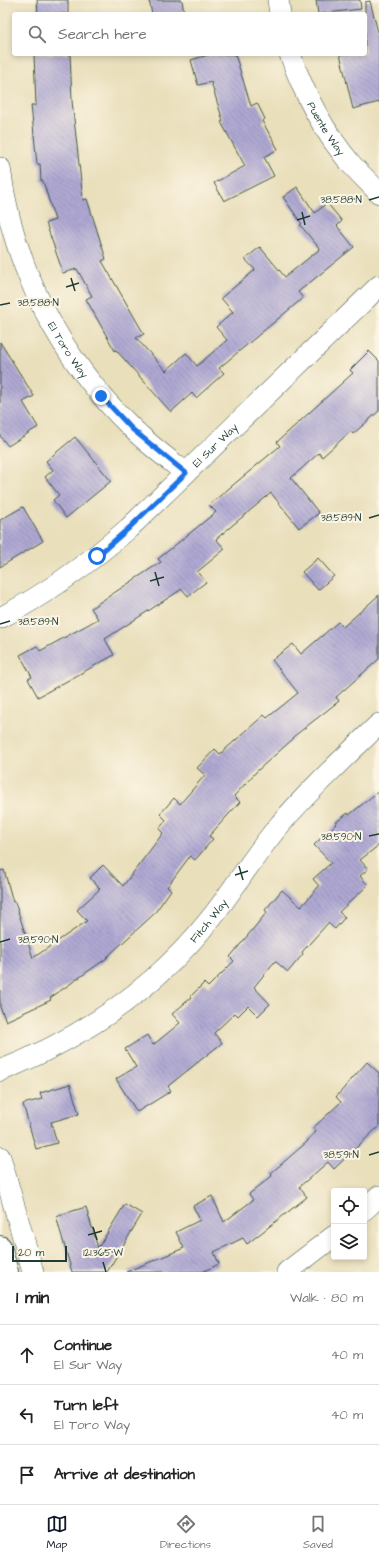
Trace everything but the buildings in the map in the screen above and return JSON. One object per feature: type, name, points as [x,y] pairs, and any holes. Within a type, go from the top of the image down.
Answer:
[{"type":"main road","points":[[0,1247],[7,1272]]},
{"type":"street","points":[[278,0],[280,12]]},
{"type":"street","name":"Puente Way","points":[[291,56],[310,102],[331,137],[351,163],[379,193]]},
{"type":"street","name":"El Toro Way","points":[[0,168],[4,195],[14,239],[30,282],[49,322],[73,360],[101,396],[132,429],[186,473]]},
{"type":"street","name":"El Sur Way","points":[[0,618],[28,604],[63,581],[97,556],[129,528],[379,286]]},
{"type":"street","name":"Fitch Way","points":[[0,1071],[45,1052],[88,1028],[116,1009],[155,978],[190,943],[211,918],[277,828],[310,792],[379,724]]},
{"type":"street","points":[[0,1157],[33,1272]]},
{"type":"street","points":[[367,1207],[379,1196]]},
{"type":"street","points":[[287,1272],[331,1238]]},
{"type":"route","points":[[97,556],[129,528],[186,473],[132,429],[101,396]]}]
